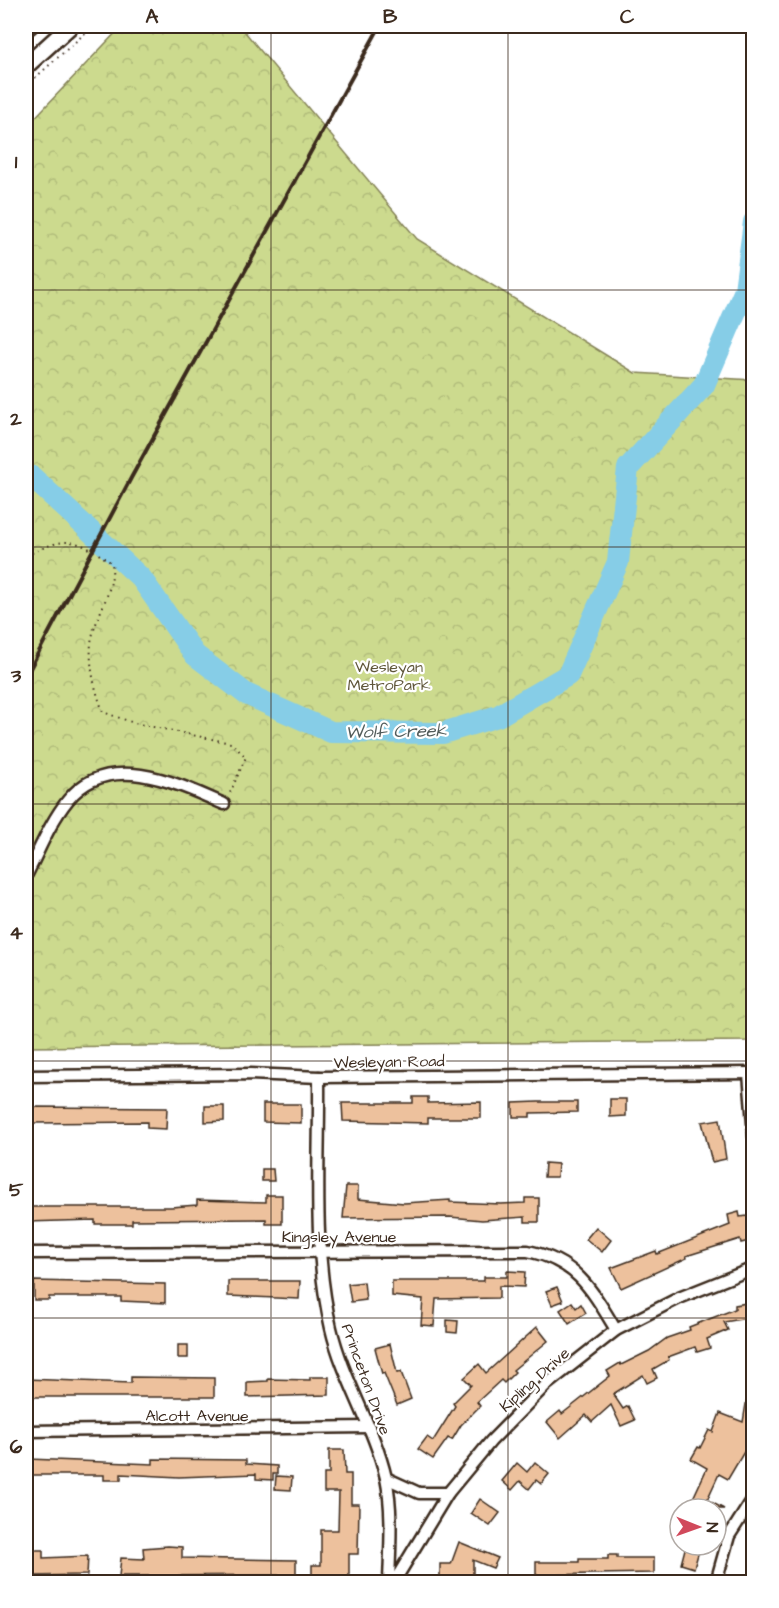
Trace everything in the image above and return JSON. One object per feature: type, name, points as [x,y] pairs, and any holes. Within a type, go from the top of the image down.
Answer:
[{"type":"main road","points":[[28,58],[70,26]]},
{"type":"street","points":[[26,876],[69,798],[92,780],[120,772],[149,777],[180,785],[224,804]]},
{"type":"street","points":[[751,1073],[753,1137]]},
{"type":"street","name":"Wesleyan Road","points":[[26,1076],[250,1074],[320,1077],[751,1073]]},
{"type":"street","name":"Princeton Drive","points":[[320,1077],[321,1251],[331,1329],[369,1427],[386,1479],[390,1523],[389,1582]]},
{"type":"street","name":"Kingsley Avenue","points":[[26,1253],[516,1251],[541,1254],[570,1267],[583,1278],[616,1330]]},
{"type":"street","name":"Kipling Drive","points":[[394,1582],[448,1493],[518,1411],[554,1379],[616,1330],[679,1298],[753,1269]]},
{"type":"street","name":"Alcott Avenue","points":[[26,1431],[369,1427]]},
{"type":"street","points":[[386,1479],[419,1493],[448,1493]]},
{"type":"street","points":[[716,1582],[729,1536],[753,1497]]},
{"type":"path","points":[[26,86],[93,26]]},
{"type":"path","points":[[26,556],[67,541],[82,542],[112,563],[113,579],[91,642],[92,680],[103,712],[134,723],[231,743],[246,758],[224,804]]},
{"type":"green space","name":"Wesleyan MetroPark","points":[[122,26],[240,26],[417,239],[635,373],[753,380],[753,1041],[26,1047],[26,127]]},
{"type":"building","points":[[413,1097],[428,1097],[428,1103],[481,1102],[481,1118],[428,1118],[428,1123],[343,1121],[342,1103],[413,1103]]},
{"type":"building","points":[[610,1099],[626,1099],[626,1116],[610,1117]]},
{"type":"building","points":[[577,1102],[577,1112],[530,1113],[530,1117],[513,1117],[513,1103]]},
{"type":"building","points":[[263,1104],[301,1104],[301,1123],[263,1122]]},
{"type":"building","points":[[205,1106],[224,1106],[224,1121],[205,1122]]},
{"type":"building","points":[[32,1107],[167,1108],[166,1129],[147,1128],[147,1122],[33,1123]]},
{"type":"building","points":[[720,1119],[726,1159],[712,1162],[702,1122]]},
{"type":"building","points":[[545,1163],[558,1164],[557,1177],[544,1177]]},
{"type":"building","points":[[262,1169],[273,1169],[274,1181],[262,1181]]},
{"type":"building","points":[[346,1186],[358,1186],[358,1199],[404,1203],[450,1200],[450,1202],[501,1204],[525,1203],[525,1198],[539,1198],[539,1222],[525,1222],[525,1217],[482,1220],[450,1217],[343,1218]]},
{"type":"building","points":[[266,1195],[282,1195],[282,1224],[266,1224],[266,1219],[132,1220],[132,1224],[95,1224],[95,1220],[26,1222],[26,1207],[171,1207],[197,1205],[197,1200],[266,1202]]},
{"type":"building","points":[[739,1212],[740,1217],[747,1216],[753,1240],[741,1243],[740,1239],[686,1256],[687,1258],[621,1288],[611,1268],[656,1251],[657,1254],[730,1225],[728,1215]]},
{"type":"building","points":[[596,1227],[611,1240],[602,1252],[586,1239]]},
{"type":"building","points":[[507,1271],[525,1272],[524,1287],[499,1286],[499,1298],[436,1299],[434,1326],[421,1325],[423,1299],[392,1296],[392,1281],[484,1281],[484,1277],[507,1277]]},
{"type":"building","points":[[34,1281],[165,1284],[165,1303],[121,1301],[121,1297],[49,1297],[49,1300],[34,1300]]},
{"type":"building","points":[[228,1281],[300,1281],[299,1299],[228,1296]]},
{"type":"building","points":[[364,1282],[366,1300],[351,1302],[348,1284]]},
{"type":"building","points":[[557,1287],[563,1301],[552,1305],[546,1291]]},
{"type":"building","points":[[572,1302],[576,1308],[581,1304],[586,1313],[569,1324],[560,1310]]},
{"type":"building","points":[[753,1302],[753,1317],[724,1322],[728,1330],[707,1339],[710,1348],[697,1352],[695,1347],[668,1357],[669,1360],[653,1369],[657,1378],[647,1383],[643,1375],[613,1394],[623,1409],[628,1406],[635,1420],[621,1426],[611,1405],[592,1422],[586,1415],[560,1438],[547,1422],[560,1411],[562,1414],[610,1376],[607,1371],[620,1363],[621,1365],[649,1351],[667,1338],[690,1330],[689,1327],[735,1309],[735,1305]]},
{"type":"building","points":[[447,1320],[458,1321],[457,1333],[447,1332]]},
{"type":"building","points":[[537,1327],[548,1341],[513,1370],[515,1372],[504,1383],[501,1380],[477,1402],[480,1406],[461,1425],[452,1440],[448,1438],[433,1459],[418,1449],[427,1437],[433,1441],[455,1406],[453,1403],[471,1385],[464,1378],[479,1364],[486,1373]]},
{"type":"building","points":[[390,1344],[397,1373],[401,1372],[411,1399],[397,1405],[384,1373],[382,1374],[375,1348]]},
{"type":"building","points":[[178,1345],[188,1345],[188,1358],[178,1358]]},
{"type":"building","points":[[131,1377],[214,1378],[214,1397],[26,1397],[26,1379],[131,1383]]},
{"type":"building","points":[[310,1377],[329,1377],[329,1395],[247,1397],[247,1382],[268,1381],[268,1379],[310,1380]]},
{"type":"building","points":[[748,1392],[753,1393],[753,1441],[751,1440],[728,1479],[719,1474],[708,1497],[694,1497],[707,1468],[691,1459],[698,1447],[700,1448],[709,1430],[713,1432],[720,1413],[743,1422]]},
{"type":"building","points":[[329,1450],[344,1450],[345,1474],[351,1474],[351,1504],[359,1504],[358,1554],[349,1554],[349,1579],[312,1580],[312,1565],[321,1565],[321,1530],[338,1530],[339,1492],[324,1492],[324,1474],[329,1474]]},
{"type":"building","points":[[28,1459],[153,1464],[153,1459],[246,1460],[246,1464],[277,1466],[277,1474],[273,1474],[273,1480],[256,1479],[256,1474],[179,1477],[121,1474],[121,1480],[104,1480],[104,1475],[27,1475]]},
{"type":"building","points":[[535,1462],[549,1474],[541,1484],[536,1480],[529,1489],[520,1481],[512,1490],[502,1481],[517,1463],[527,1472]]},
{"type":"building","points":[[276,1476],[292,1477],[291,1490],[275,1489]]},
{"type":"building","points":[[480,1499],[500,1513],[490,1526],[471,1513]]},
{"type":"building","points":[[459,1542],[498,1558],[493,1568],[473,1560],[473,1582],[449,1582],[449,1577],[440,1577],[440,1564],[451,1564]]},
{"type":"building","points":[[182,1547],[182,1558],[296,1560],[296,1575],[119,1576],[121,1558],[144,1559],[143,1548]]},
{"type":"building","points":[[29,1550],[43,1550],[43,1558],[88,1556],[87,1575],[29,1576]]},
{"type":"building","points":[[608,1555],[617,1555],[617,1558],[654,1558],[654,1573],[536,1575],[536,1562],[579,1562],[579,1559],[608,1559]]},
{"type":"building","points":[[683,1557],[697,1557],[694,1568],[681,1564]]},
{"type":"waterway","name":"Wolf Creek","points":[[26,475],[32,477],[141,578],[195,655],[246,694],[331,732],[443,733],[498,716],[568,675],[618,562],[628,468],[704,385],[745,290],[754,222]]},
{"type":"railway","points":[[26,676],[131,478],[380,26]]}]
